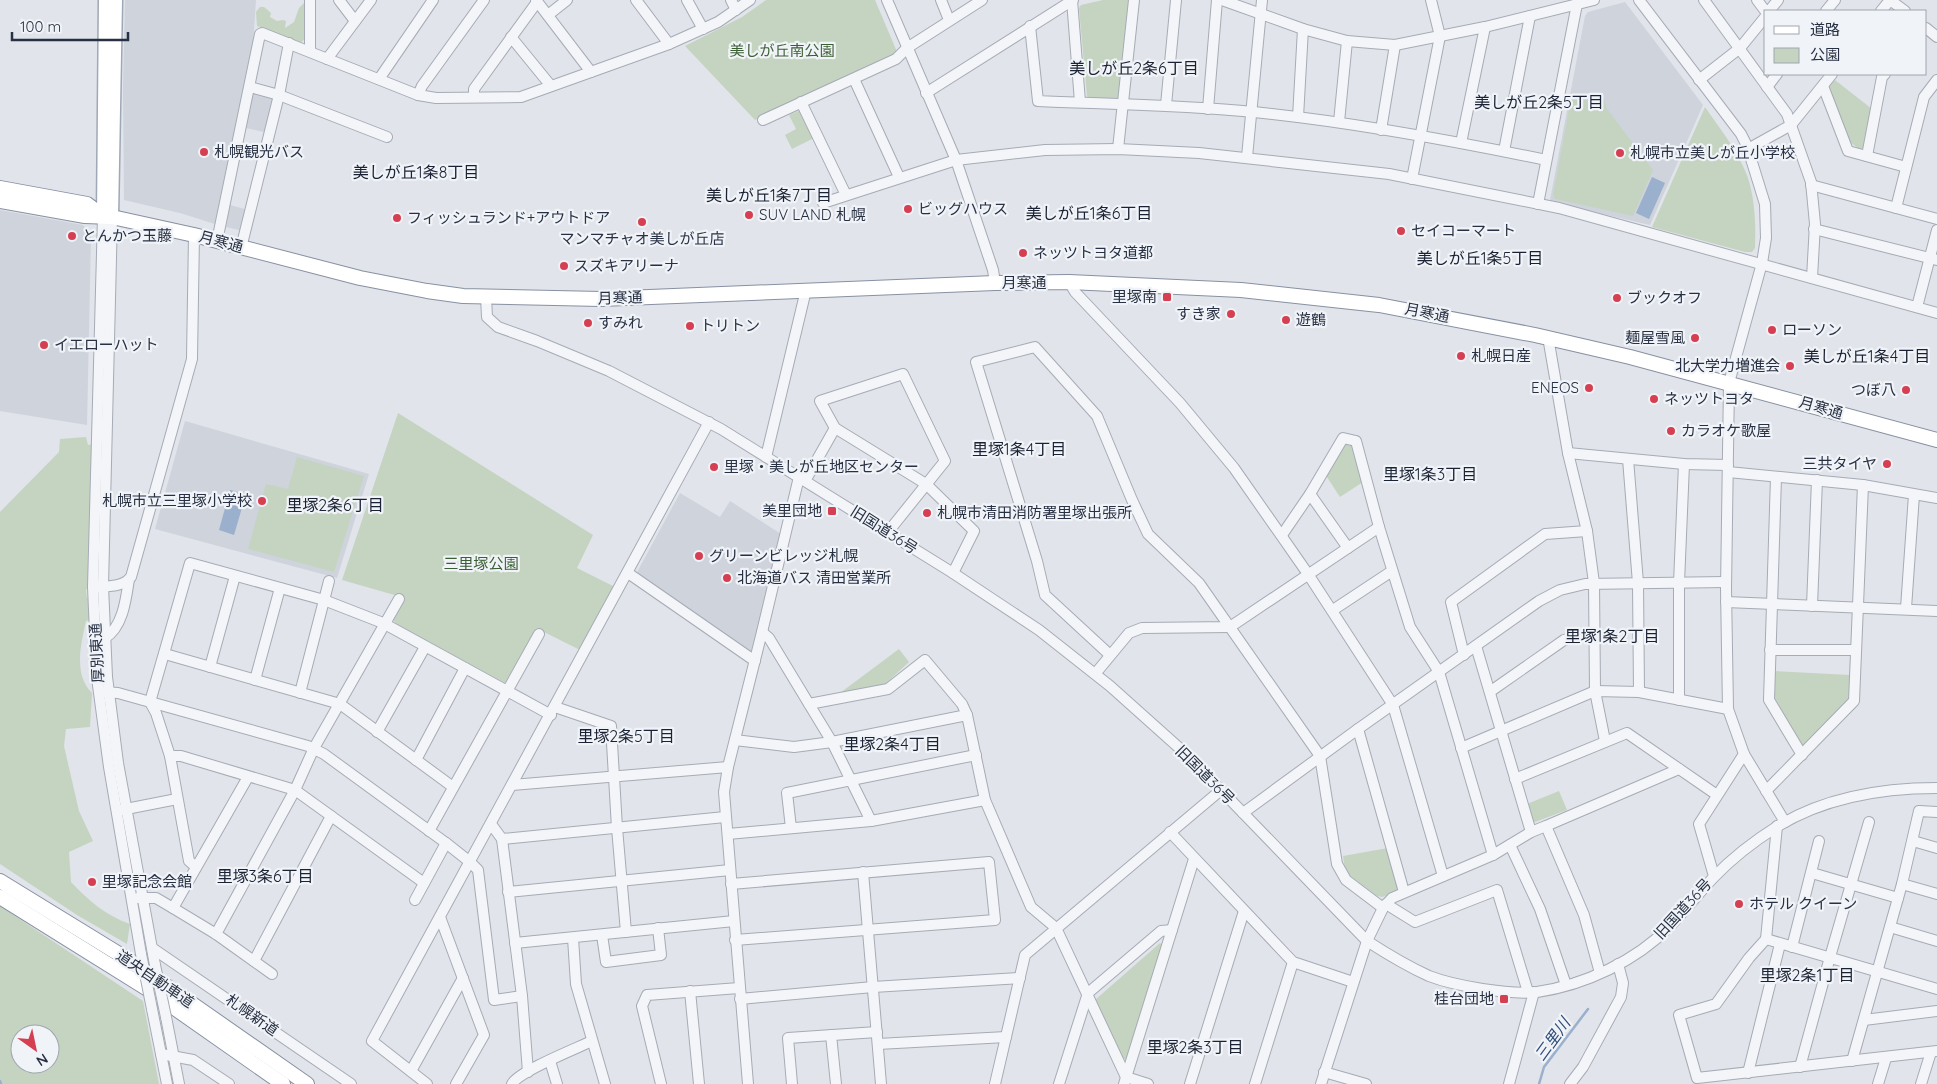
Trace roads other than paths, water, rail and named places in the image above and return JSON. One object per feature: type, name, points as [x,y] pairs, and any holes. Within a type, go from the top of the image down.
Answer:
[{"type":"highway","name":"月寒通","points":[[0,188],[87,204],[108,216]]},
{"type":"highway","name":"月寒通","points":[[0,201],[85,216],[108,216],[194,235],[341,273],[427,291],[486,297],[601,299],[995,283],[1069,282],[1241,290],[1342,300],[1420,312],[1630,357],[1937,440]]},
{"type":"highway","name":"道央自動車道","points":[[0,881],[132,962],[307,1084]]},
{"type":"highway","name":"道央自動車道","points":[[0,897],[146,988],[283,1084]]},
{"type":"main road","points":[[105,0],[108,216]]},
{"type":"main road","points":[[108,216],[116,0]]},
{"type":"street","points":[[310,0],[310,51]]},
{"type":"street","points":[[339,0],[355,21]]},
{"type":"street","points":[[327,59],[371,0]]},
{"type":"street","points":[[379,79],[434,0]]},
{"type":"street","points":[[418,95],[422,86],[484,0]]},
{"type":"street","points":[[548,15],[567,0]]},
{"type":"street","points":[[636,0],[669,44]]},
{"type":"street","points":[[687,0],[703,29]]},
{"type":"street","points":[[217,242],[260,34],[262,33],[418,95],[436,98],[521,97],[669,44],[718,22],[734,5],[750,0]]},
{"type":"street","points":[[887,0],[956,160],[993,270],[995,283]]},
{"type":"street","points":[[941,0],[949,20]]},
{"type":"street","points":[[763,120],[896,59],[907,48],[982,0]]},
{"type":"street","points":[[926,93],[1073,0],[1080,102]]},
{"type":"street","points":[[1118,149],[1134,0]]},
{"type":"street","points":[[1166,105],[1176,0]]},
{"type":"street","points":[[1208,109],[1217,0]]},
{"type":"street","points":[[1222,0],[1261,12],[1303,29],[1347,41],[1395,45],[1485,27],[1594,0]]},
{"type":"street","points":[[1247,157],[1262,0]]},
{"type":"street","points":[[1412,179],[1440,36],[1431,0]]},
{"type":"street","points":[[1639,0],[1741,134],[1748,148],[1765,204],[1766,238],[1762,263],[1729,383],[1726,582],[1728,709],[1744,754],[1766,791],[1781,824],[1766,939],[1748,958],[1716,1004],[1679,1015],[1697,1078],[1886,1058],[1934,1051],[1921,1084]]},
{"type":"street","points":[[1704,0],[1787,114],[1811,185],[1814,229],[1812,278]]},
{"type":"street","points":[[1757,0],[1766,10]]},
{"type":"street","points":[[1770,10],[1778,0]]},
{"type":"street","points":[[1827,10],[1835,0]]},
{"type":"street","points":[[1890,0],[1904,10]]},
{"type":"street","points":[[474,98],[474,89],[536,1],[591,72]]},
{"type":"street","points":[[1538,204],[1577,4]]},
{"type":"street","points":[[1504,151],[1530,16]]},
{"type":"street","points":[[1699,80],[1740,48],[1764,18]]},
{"type":"street","points":[[1030,26],[1038,101],[1166,105],[1298,117],[1462,143],[1546,160]]},
{"type":"street","points":[[1462,143],[1485,27]]},
{"type":"street","points":[[1298,117],[1303,29]]},
{"type":"street","points":[[1927,29],[1937,37]]},
{"type":"street","points":[[511,37],[551,86]]},
{"type":"street","points":[[1339,122],[1347,41]]},
{"type":"street","points":[[241,248],[279,95],[288,43]]},
{"type":"street","points":[[1381,130],[1395,45]]},
{"type":"street","points":[[1767,87],[1776,75]]},
{"type":"street","points":[[1748,148],[1791,125],[1831,75]]},
{"type":"street","points":[[1867,156],[1882,77],[1884,75]]},
{"type":"street","points":[[854,79],[899,178]]},
{"type":"street","points":[[1896,208],[1924,97],[1937,80]]},
{"type":"street","points":[[1823,86],[1848,151],[1906,167]]},
{"type":"street","points":[[250,87],[279,95],[387,137]]},
{"type":"street","points":[[801,102],[846,195]]},
{"type":"street","points":[[823,203],[956,160],[1046,150],[1118,149],[1247,157],[1389,174],[1559,208],[1937,313]]},
{"type":"street","points":[[1811,185],[1937,220]]},
{"type":"street","name":"厚別東通","points":[[108,216],[98,587],[104,692],[122,810],[132,898],[166,1084]]},
{"type":"street","points":[[1814,229],[1933,259]]},
{"type":"street","points":[[1917,307],[1933,259],[1937,230]]},
{"type":"street","points":[[105,638],[114,632],[118,624],[129,579],[192,359],[194,235]]},
{"type":"street","points":[[1069,282],[1075,292],[1180,403],[1234,468],[1333,610],[1393,705],[1443,876]]},
{"type":"street","points":[[766,457],[806,290]]},
{"type":"street","name":"旧国道36号","points":[[486,297],[487,317],[498,327],[609,371],[709,422],[888,532],[1039,630],[1155,725],[1221,790],[1330,905],[1367,941],[1403,963],[1443,980],[1471,987],[1531,992],[1566,985],[1600,973],[1641,950],[1670,926],[1714,876],[1747,847],[1781,824],[1835,801],[1873,792],[1937,788]]},
{"type":"street","points":[[1548,338],[1568,453],[1587,531],[1594,583],[1595,691],[1605,741]]},
{"type":"street","points":[[1110,655],[1045,594],[1037,561],[976,362],[1035,347],[1097,416],[1148,534],[1199,583],[1320,756],[1337,864],[1346,880],[1385,906],[1415,922],[1497,890],[1531,992],[1509,1084]]},
{"type":"street","points":[[888,532],[926,484],[945,461],[903,374],[820,402],[835,428],[926,484],[974,531],[953,573]]},
{"type":"street","points":[[427,1084],[372,1041],[709,422]]},
{"type":"street","points":[[748,1084],[724,792],[728,766],[802,479],[835,428]]},
{"type":"street","points":[[1282,535],[1310,494],[1343,438],[1356,441],[1378,527],[1410,627],[1439,672],[1493,855]]},
{"type":"street","points":[[1568,453],[1684,464],[1776,477],[1862,485],[1937,498]]},
{"type":"street","points":[[1628,459],[1638,583],[1639,692]]},
{"type":"street","points":[[1679,700],[1679,583],[1684,464]]},
{"type":"street","points":[[1776,477],[1768,700],[1802,755]]},
{"type":"street","points":[[1812,606],[1817,480]]},
{"type":"street","points":[[1766,791],[1854,701],[1862,485]]},
{"type":"street","points":[[1310,494],[1348,548]]},
{"type":"street","points":[[1906,608],[1914,495]]},
{"type":"street","points":[[1095,674],[1129,633],[1142,628],[1230,627],[1378,527]]},
{"type":"street","points":[[1464,655],[1451,602],[1545,534],[1587,531]]},
{"type":"street","points":[[196,867],[189,861],[170,756],[156,713],[150,702],[190,563],[324,600],[383,623],[507,690],[553,711],[611,726],[613,777],[626,932]]},
{"type":"street","points":[[1333,610],[1392,571]]},
{"type":"street","points":[[628,573],[755,661]]},
{"type":"street","points":[[210,667],[235,576]]},
{"type":"street","points":[[98,587],[121,584],[129,579]]},
{"type":"street","points":[[300,693],[329,581]]},
{"type":"street","points":[[1243,813],[1320,756],[1539,601],[1560,590],[1594,583],[1726,582]]},
{"type":"street","name":"厚別東通","points":[[98,587],[105,638],[104,692]]},
{"type":"street","points":[[254,680],[280,588]]},
{"type":"street","points":[[216,934],[295,790],[314,748],[398,599]]},
{"type":"street","points":[[1726,602],[1906,608],[1937,611]]},
{"type":"street","points":[[762,632],[769,638],[832,742],[871,821]]},
{"type":"street","points":[[1490,691],[1564,640],[1595,633]]},
{"type":"street","points":[[430,831],[539,634]]},
{"type":"street","points":[[1476,646],[1531,832]]},
{"type":"street","points":[[377,732],[425,647]]},
{"type":"street","points":[[1770,650],[1855,650]]},
{"type":"street","points":[[165,654],[340,704],[453,787]]},
{"type":"street","points":[[809,704],[888,689],[925,660],[962,704],[967,715],[985,800],[1031,907],[1056,928],[1088,993],[1125,1080]]},
{"type":"street","points":[[416,760],[465,668]]},
{"type":"street","points":[[1461,748],[1595,691],[1639,692],[1728,709]]},
{"type":"street","points":[[104,692],[150,702],[314,748],[430,831],[478,870],[494,1000],[522,996]]},
{"type":"street","points":[[735,740],[794,747],[832,742],[967,715]]},
{"type":"street","points":[[1358,729],[1404,892]]},
{"type":"street","points":[[1516,779],[1627,733],[1717,794]]},
{"type":"street","points":[[1714,876],[1699,824],[1744,754]]},
{"type":"street","points":[[791,828],[787,793],[976,755]]},
{"type":"street","points":[[170,756],[181,756],[295,790],[424,884]]},
{"type":"street","points":[[512,785],[728,766]]},
{"type":"street","points":[[1321,1084],[1367,941],[1385,906],[1392,898],[1493,855],[1531,832],[1679,769]]},
{"type":"street","points":[[173,908],[248,777]]},
{"type":"street","points":[[995,1084],[1025,955],[1221,790]]},
{"type":"street","points":[[122,810],[177,799]]},
{"type":"street","points":[[728,834],[871,821],[985,800]]},
{"type":"street","name":"厚別東通","points":[[122,810],[142,897],[179,1084]]},
{"type":"street","points":[[1852,1061],[1902,884],[1919,811],[1937,812]]},
{"type":"street","points":[[254,961],[331,816]]},
{"type":"street","points":[[502,839],[725,817]]},
{"type":"street","points":[[1800,1067],[1869,822]]},
{"type":"street","points":[[491,824],[502,839],[522,996],[528,1072]]},
{"type":"street","points":[[1546,826],[1584,915],[1600,973]]},
{"type":"street","points":[[1170,832],[1293,962],[1353,982]]},
{"type":"street","points":[[1792,947],[1819,841]]},
{"type":"street","points":[[1912,841],[1937,848]]},
{"type":"street","points":[[415,900],[446,843]]},
{"type":"street","points":[[1510,844],[1540,909],[1566,985]]},
{"type":"street","points":[[1125,1080],[1194,859]]},
{"type":"street","points":[[731,884],[989,862],[995,920],[735,940]]},
{"type":"street","points":[[508,892],[730,870]]},
{"type":"street","points":[[863,872],[881,1084]]},
{"type":"street","points":[[1812,874],[1898,898]]},
{"type":"street","points":[[1902,884],[1937,894]]},
{"type":"street","points":[[132,898],[156,898],[216,934],[272,974]]},
{"type":"street","points":[[1190,1084],[1244,912]]},
{"type":"street","points":[[440,917],[484,1035],[456,1084]]},
{"type":"street","points":[[515,943],[734,921]]},
{"type":"street","points":[[1890,927],[1937,941]]},
{"type":"street","points":[[602,935],[606,962],[661,955],[658,928]]},
{"type":"street","points":[[1059,1084],[1088,993],[1161,931],[1172,930]]},
{"type":"street","points":[[572,938],[576,984],[605,1084]]},
{"type":"street","points":[[1766,939],[1937,989]]},
{"type":"street","points":[[1748,1073],[1780,944]]},
{"type":"street","name":"札幌新道","points":[[152,948],[352,1084]]},
{"type":"street","points":[[1255,1084],[1293,962]]},
{"type":"street","points":[[1570,1084],[1583,1067],[1621,997],[1623,983],[1618,964]]},
{"type":"street","points":[[410,1071],[463,978]]},
{"type":"street","points":[[740,999],[873,987],[1020,978]]},
{"type":"street","points":[[661,1084],[642,1006],[647,995],[739,988]]},
{"type":"street","points":[[690,991],[699,1084]]},
{"type":"street","points":[[1864,1020],[1937,1011]]},
{"type":"street","points":[[792,1084],[788,1038],[877,1032]]},
{"type":"street","points":[[831,1035],[836,1084]]},
{"type":"street","points":[[878,1044],[1006,1037]]},
{"type":"street","points":[[512,1084],[515,1079],[528,1072],[592,1041]]},
{"type":"street","points":[[161,1054],[193,1060],[229,1084]]},
{"type":"street","points":[[1878,1084],[1886,1058]]},
{"type":"street","points":[[550,1061],[557,1084]]},
{"type":"street","points":[[1324,1072],[1366,1084]]},
{"type":"street","points":[[1125,1080],[1148,1084]]},
{"type":"water","points":[[1652,177],[1665,183],[1649,219],[1636,213]]},
{"type":"water","points":[[230,490],[246,494],[234,535],[219,530]]},
{"type":"waterway","name":"三里川","points":[[1539,1084],[1544,1067],[1588,1009]]},
{"type":"place","name":"札幌観光バス","points":[[204,152]]},
{"type":"place","name":"札幌市立美しが丘小学校","points":[[1620,153]]},
{"type":"place","name":"ビッグハウス","points":[[908,209]]},
{"type":"place","name":"SUV LAND 札幌","points":[[749,215]]},
{"type":"place","name":"フィッシュランド+アウトドア","points":[[397,218]]},
{"type":"place","name":"マンマチャオ美しが丘店","points":[[642,222]]},
{"type":"place","name":"セイコーマート","points":[[1401,231]]},
{"type":"place","name":"とんかつ玉藤","points":[[72,236]]},
{"type":"place","name":"ネッツトヨタ道都","points":[[1023,253]]},
{"type":"place","name":"スズキアリーナ","points":[[564,266]]},
{"type":"place","name":"里塚南","points":[[1167,297]]},
{"type":"place","name":"ブックオフ","points":[[1617,298]]},
{"type":"place","name":"すき家","points":[[1231,314]]},
{"type":"place","name":"遊鶴","points":[[1286,320]]},
{"type":"place","name":"すみれ","points":[[588,323]]},
{"type":"place","name":"トリトン","points":[[690,326]]},
{"type":"place","name":"ローソン","points":[[1772,330]]},
{"type":"place","name":"麺屋雪風","points":[[1695,338]]},
{"type":"place","name":"イエローハット","points":[[44,345]]},
{"type":"place","name":"札幌日産","points":[[1461,356]]},
{"type":"place","name":"北大学力増進会","points":[[1790,366]]},
{"type":"place","name":"ENEOS","points":[[1589,388]]},
{"type":"place","name":"つぼ八","points":[[1906,390]]},
{"type":"place","name":"ネッツトヨタ","points":[[1654,399]]},
{"type":"place","name":"カラオケ歌屋","points":[[1671,431]]},
{"type":"place","name":"三共タイヤ","points":[[1887,464]]},
{"type":"place","name":"里塚・美しが丘地区センター","points":[[714,467]]},
{"type":"place","name":"札幌市立三里塚小学校","points":[[262,501]]},
{"type":"place","name":"美里団地","points":[[832,511]]},
{"type":"place","name":"札幌市清田消防署里塚出張所","points":[[927,513]]},
{"type":"place","name":"グリーンビレッジ札幌","points":[[699,556]]},
{"type":"place","name":"北海道バス 清田営業所","points":[[727,578]]},
{"type":"place","name":"里塚記念会館","points":[[92,882]]},
{"type":"place","name":"ホテル クイーン","points":[[1739,904]]},
{"type":"place","name":"桂台団地","points":[[1504,999]]},
{"type":"district","name":"美しが丘2条6丁目","points":[[1134,68]]},
{"type":"district","name":"美しが丘2条5丁目","points":[[1539,102]]},
{"type":"district","name":"美しが丘1条8丁目","points":[[416,172]]},
{"type":"district","name":"美しが丘1条7丁目","points":[[769,195]]},
{"type":"district","name":"美しが丘1条6丁目","points":[[1089,213]]},
{"type":"district","name":"美しが丘1条5丁目","points":[[1480,258]]},
{"type":"district","name":"美しが丘1条4丁目","points":[[1867,356]]},
{"type":"district","name":"里塚1条4丁目","points":[[1019,449]]},
{"type":"district","name":"里塚1条3丁目","points":[[1430,474]]},
{"type":"district","name":"里塚2条6丁目","points":[[335,505]]},
{"type":"district","name":"里塚1条2丁目","points":[[1612,636]]},
{"type":"district","name":"里塚2条5丁目","points":[[626,736]]},
{"type":"district","name":"里塚2条4丁目","points":[[892,744]]},
{"type":"district","name":"里塚3条6丁目","points":[[265,876]]},
{"type":"district","name":"里塚2条1丁目","points":[[1807,975]]},
{"type":"district","name":"里塚2条3丁目","points":[[1195,1047]]},
{"type":"park label","name":"美しが丘南公園","points":[[782,51]]},
{"type":"park label","name":"三里塚公園","points":[[481,564]]}]
